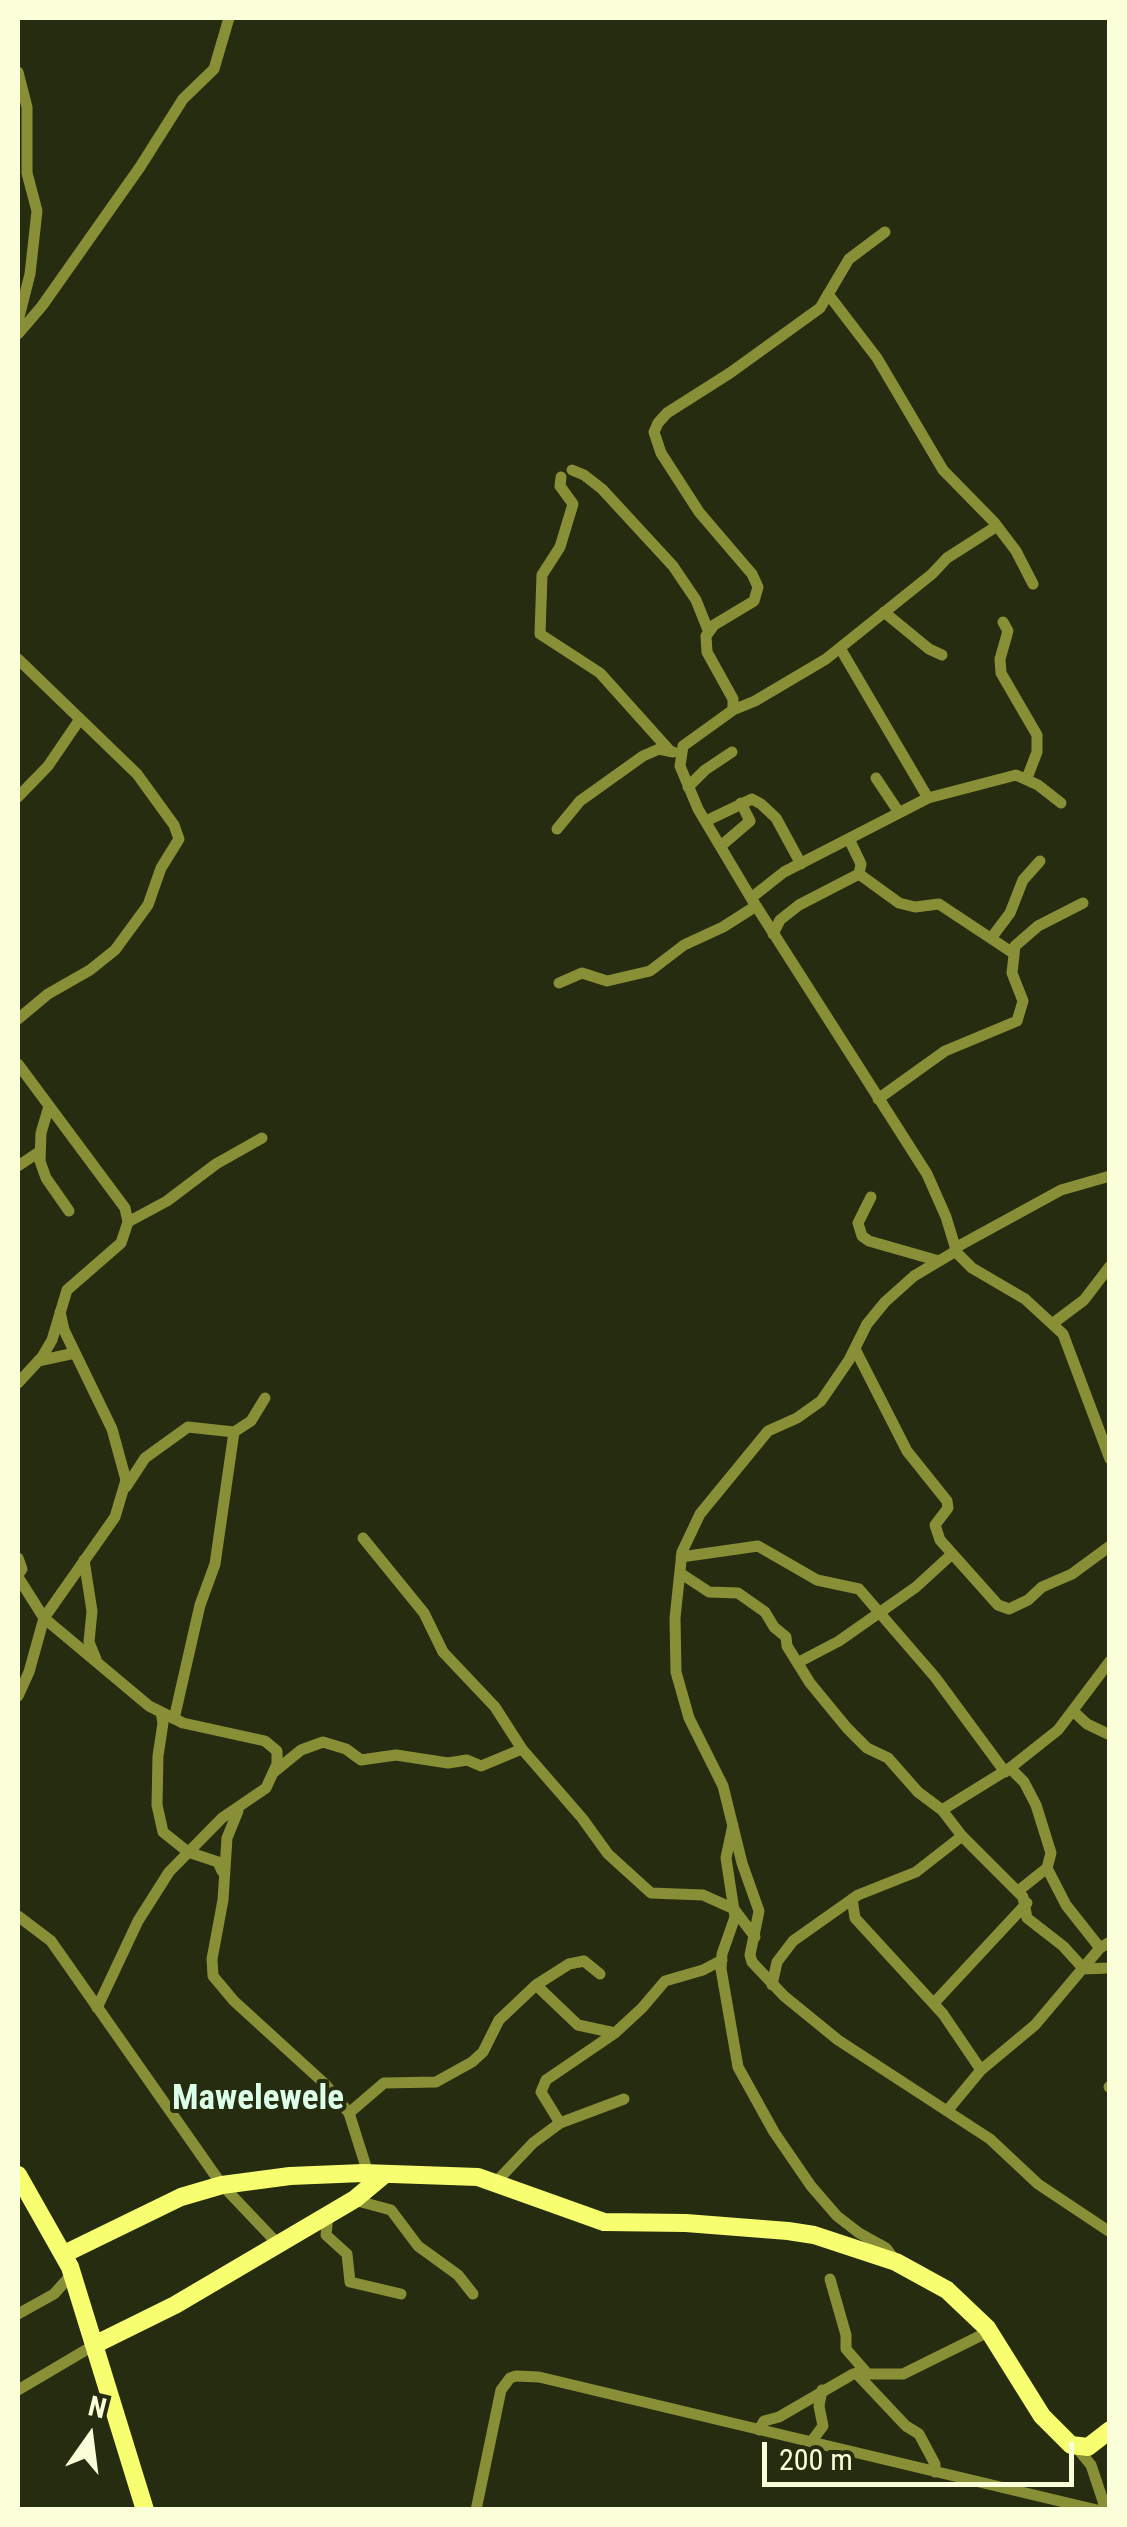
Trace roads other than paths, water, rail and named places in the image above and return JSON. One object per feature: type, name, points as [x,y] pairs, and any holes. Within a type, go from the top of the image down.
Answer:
[{"type":"street","points":[[18,334],[144,161],[183,99],[214,70],[228,18]]},
{"type":"street","points":[[18,72],[27,107],[28,174],[37,211],[18,321]]},
{"type":"street","points":[[708,630],[754,601],[758,587],[677,479],[654,432],[667,413],[820,308],[849,258],[885,232]]},
{"type":"street","points":[[828,294],[878,358],[943,470],[982,507],[1016,551],[1033,584]]},
{"type":"street","points":[[732,710],[733,699],[707,652],[708,630],[696,600],[674,566],[602,490],[584,475],[567,474],[560,486],[573,504],[560,547],[542,575],[540,634],[600,673],[675,753],[688,787],[753,902],[933,1186],[955,1249],[972,1268],[1025,1299],[1063,1334],[1110,1459]]},
{"type":"street","points":[[675,753],[732,710],[801,676],[947,558],[997,526]]},
{"type":"street","points":[[884,612],[929,650],[942,655]]},
{"type":"street","points":[[1003,622],[1008,631],[1000,659],[1001,673],[1037,735],[1037,752],[1028,778]]},
{"type":"street","points":[[840,648],[928,798]]},
{"type":"street","points":[[18,659],[136,774],[174,825],[180,840],[161,868],[138,921],[115,950],[18,1018]]},
{"type":"street","points":[[18,797],[48,766],[80,719]]},
{"type":"street","points":[[557,829],[580,801],[643,756],[660,749],[675,753]]},
{"type":"street","points":[[688,787],[704,770],[732,752]]},
{"type":"street","points":[[559,983],[587,973],[608,981],[650,971],[684,945],[724,927],[753,902],[768,881],[928,798],[1016,775],[1028,778],[1061,803]]},
{"type":"street","points":[[876,778],[898,811]]},
{"type":"street","points":[[706,821],[752,799],[769,810],[800,864]]},
{"type":"street","points":[[722,845],[749,824],[750,816],[741,803]]},
{"type":"street","points":[[773,934],[780,920],[799,905],[858,874],[861,864],[848,839]]},
{"type":"street","points":[[992,937],[1010,913],[1023,880],[1040,861]]},
{"type":"street","points":[[858,874],[899,903],[914,907],[939,904],[1013,952]]},
{"type":"street","points":[[878,1099],[945,1052],[1017,1021],[1023,1001],[1012,973],[1013,952],[1023,937],[1038,926],[1082,903]]},
{"type":"street","points":[[18,1064],[125,1208],[128,1222],[122,1243],[67,1290],[52,1340],[18,1383]]},
{"type":"street","points":[[49,1106],[39,1152],[46,1178],[69,1211]]},
{"type":"street","points":[[128,1222],[262,1138]]},
{"type":"street","points":[[18,1166],[39,1152]]},
{"type":"street","points":[[1110,1176],[1072,1185],[955,1249],[914,1276],[885,1302],[867,1324],[821,1401],[768,1431],[698,1518],[681,1557],[675,1618],[676,1672],[689,1718],[724,1786],[759,1912],[750,1958],[772,1986],[874,2066],[1001,2147],[1038,2184],[1110,2232]]},
{"type":"street","points":[[871,1198],[858,1223],[862,1236],[939,1261]]},
{"type":"street","points":[[1052,1324],[1084,1300],[1110,1266]]},
{"type":"street","points":[[18,1696],[30,1672],[44,1618],[115,1517],[126,1476],[120,1449],[60,1312]]},
{"type":"street","points":[[854,1349],[908,1450],[947,1501],[946,1511],[935,1524],[940,1540],[998,1605],[1009,1609],[1028,1600],[1042,1587],[1072,1574],[1110,1546]]},
{"type":"street","points":[[38,1361],[75,1353]]},
{"type":"street","points":[[124,1490],[145,1458],[188,1427],[234,1432],[251,1421],[265,1398]]},
{"type":"street","points":[[174,1719],[200,1605],[213,1572],[234,1432]]},
{"type":"street","points":[[363,1538],[424,1613],[443,1652],[495,1708],[522,1749],[582,1818],[596,1841],[652,1893],[703,1894],[734,1909],[755,1937]]},
{"type":"street","points":[[681,1557],[758,1546],[807,1576],[859,1589],[1008,1770],[1024,1782],[1052,1853],[1047,1868],[1018,1891]]},
{"type":"street","points":[[799,1662],[830,1646],[916,1587],[952,1554]]},
{"type":"street","points":[[18,1558],[22,1568],[18,1576],[44,1618],[161,1712],[220,1733],[266,1741],[278,1752],[266,1788],[222,1818],[169,1872],[138,1920],[98,2008]]},
{"type":"street","points":[[84,1560],[92,1612],[90,1642],[98,1663]]},
{"type":"street","points":[[680,1572],[701,1589],[734,1591],[763,1610],[786,1637],[810,1682],[847,1728],[867,1748],[888,1758],[909,1783],[942,1810],[962,1836],[1018,1891],[1027,1903],[1026,1918],[1064,1946],[1082,1969]]},
{"type":"street","points":[[942,1810],[1008,1770],[1058,1730],[1110,1661]]},
{"type":"street","points":[[1073,1711],[1087,1724],[1110,1734]]},
{"type":"street","points":[[161,1712],[159,1819],[166,1837],[188,1852],[218,1862],[223,1875]]},
{"type":"street","points":[[274,1772],[301,1750],[323,1742],[346,1749],[361,1760],[396,1755],[448,1762],[467,1760],[481,1766],[522,1749]]},
{"type":"street","points":[[240,1807],[227,1838],[213,1976],[234,2001],[326,2084],[349,2113],[377,2174]]},
{"type":"street","points":[[733,1825],[726,1848],[734,1925],[722,1960],[721,1986],[732,2047],[749,2090],[812,2186],[837,2216],[859,2234],[886,2248],[896,2262]]},
{"type":"street","points":[[772,1986],[777,1962],[789,1945],[852,1899],[916,1872],[962,1836]]},
{"type":"street","points":[[946,2111],[981,2070],[1036,2026],[1105,1945],[1066,1905],[1047,1868]]},
{"type":"street","points":[[852,1899],[854,1918],[934,2004],[981,2070]]},
{"type":"street","points":[[934,2004],[1027,1903]]},
{"type":"street","points":[[20,1920],[51,1941],[222,2185],[278,2244]]},
{"type":"street","points":[[560,2123],[541,2092],[542,2084],[615,2033],[665,1981],[722,1960]]},
{"type":"street","points":[[349,2113],[384,2083],[436,2082],[472,2062],[483,2052],[500,2020],[536,1985],[575,1961],[591,1964],[600,1974]]},
{"type":"street","points":[[1082,1969],[1110,1968]]},
{"type":"street","points":[[536,1985],[578,2025],[615,2033]]},
{"type":"street","points":[[496,2182],[533,2143],[560,2123],[624,2099]]},
{"type":"street","points":[[18,2390],[96,2344],[175,2305],[354,2200],[377,2174]]},
{"type":"street","points":[[18,2175],[72,2274],[145,2510]]},
{"type":"street","points":[[64,2254],[181,2197],[222,2185],[290,2176],[462,2175],[496,2182],[604,2222],[788,2231],[814,2235],[896,2262],[947,2290],[990,2331],[1042,2416],[1071,2446],[1093,2446],[1110,2430]]},
{"type":"street","points":[[354,2200],[391,2210],[418,2246],[458,2275],[473,2294]]},
{"type":"street","points":[[328,2215],[326,2235],[347,2254],[350,2282],[401,2294]]},
{"type":"street","points":[[18,2314],[54,2294],[72,2274]]},
{"type":"street","points":[[830,2279],[846,2335],[846,2349],[906,2426],[919,2434],[935,2472]]},
{"type":"street","points":[[759,2430],[764,2421],[779,2417],[861,2372],[903,2374],[990,2331]]},
{"type":"street","points":[[476,2510],[501,2390],[516,2376],[538,2377],[1096,2510]]},
{"type":"street","points":[[811,2442],[823,2426],[822,2390]]},
{"type":"street","points":[[1093,2446],[1092,2465],[1106,2510]]},
{"type":"district","name":"Mawelewele","points":[[258,2100]]}]
